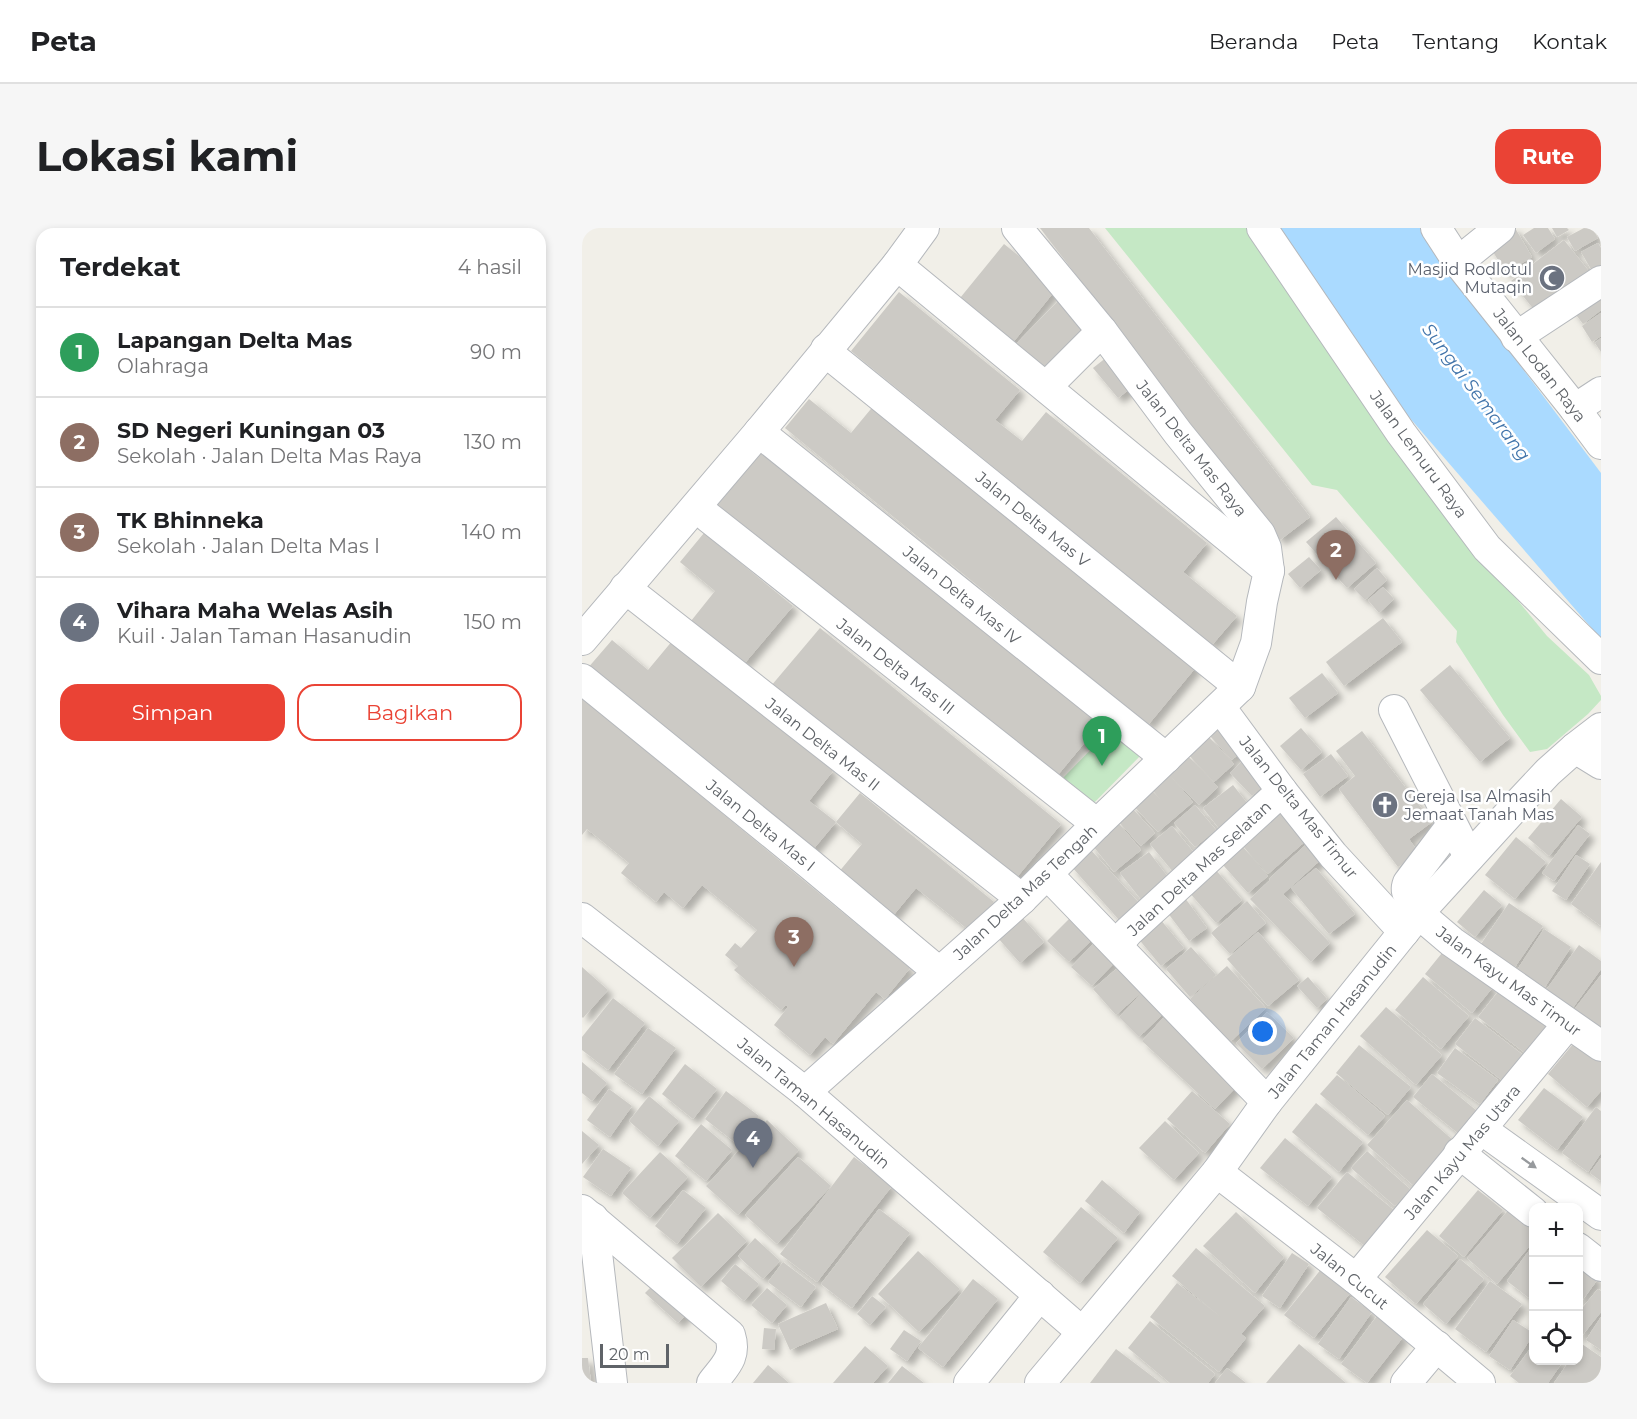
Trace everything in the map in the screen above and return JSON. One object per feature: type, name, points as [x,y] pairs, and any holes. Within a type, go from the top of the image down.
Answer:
[{"type":"street","points":[[582,640],[759,432],[897,265],[924,228]]},
{"type":"street","name":"Jalan Delta Mas Raya","points":[[1017,228],[1102,331],[1178,433],[1260,534],[1266,548],[1269,571],[1256,643],[1230,697]]},
{"type":"street","name":"Jalan Lemuru Raya","points":[[1262,228],[1401,433],[1487,548],[1601,659]]},
{"type":"street","name":"Jalan Lodan Raya","points":[[1436,228],[1458,262],[1601,444]]},
{"type":"street","points":[[1458,262],[1500,228]]},
{"type":"street","name":"Jalan Delta Mas Raya","points":[[897,265],[1269,571]]},
{"type":"street","points":[[1516,337],[1601,281]]},
{"type":"street","points":[[1046,387],[1102,331]]},
{"type":"street","name":"Jalan Delta Mas V","points":[[826,349],[836,360],[1230,697]]},
{"type":"street","points":[[1575,409],[1601,392]]},
{"type":"street","name":"Jalan Delta Mas IV","points":[[759,432],[1166,758]]},
{"type":"street","points":[[1140,464],[1178,433]]},
{"type":"street","name":"Jalan Delta Mas III","points":[[697,506],[1097,824]]},
{"type":"street","name":"Jalan Delta Mas II","points":[[625,588],[1022,899]]},
{"type":"street","name":"Jalan Delta Mas I","points":[[582,679],[939,972]]},
{"type":"street","name":"Jalan Delta Mas Tengah","points":[[805,1092],[1022,899],[1230,697]]},
{"type":"street","name":"Jalan Delta Mas Timur","points":[[1230,697],[1282,791],[1333,855],[1416,918]]},
{"type":"street","points":[[1394,710],[1469,857]]},
{"type":"street","name":"Jalan Taman Hasanudin","points":[[1040,1383],[1217,1172],[1267,1102],[1416,918],[1524,797],[1575,748],[1601,728]]},
{"type":"street","points":[[1575,748],[1601,764]]},
{"type":"street","name":"Jalan Delta Mas Selatan","points":[[1117,945],[1128,932],[1282,791]]},
{"type":"street","points":[[1416,918],[1406,889],[1408,883],[1452,825]]},
{"type":"street","name":"Jalan Delta Mas Selatan","points":[[1047,874],[1267,1102]]},
{"type":"street","name":"Jalan Taman Hasanudin","points":[[582,918],[805,1092],[1082,1332]]},
{"type":"street","name":"Jalan Kayu Mas Timur","points":[[1416,918],[1601,1046]]},
{"type":"street","name":"Jalan Kayu Mas Utara","points":[[1356,1279],[1568,1024]]},
{"type":"street","points":[[1481,1129],[1601,1215]]},
{"type":"street","points":[[1459,1154],[1529,1209]]},
{"type":"street","name":"Jalan Cucut","points":[[1217,1172],[1356,1279],[1480,1383]]},
{"type":"street","points":[[587,1214],[612,1383]]},
{"type":"street","points":[[587,1214],[730,1335],[733,1345],[730,1359],[712,1383]]},
{"type":"street","points":[[1583,1252],[1601,1266]]},
{"type":"street","points":[[969,1383],[1040,1295]]},
{"type":"street","points":[[1406,1383],[1437,1346]]},
{"type":"green space","points":[[1105,228],[1249,228],[1515,597],[1547,636],[1589,675],[1601,700],[1588,714],[1547,749],[1530,752],[1456,642],[1457,631],[1337,490],[1312,485]]},
{"type":"green space","points":[[1113,727],[1142,754],[1091,806],[1063,778]]},
{"type":"water","name":"Sungai Semarang","points":[[1271,228],[1423,228],[1495,332],[1601,473],[1601,639],[1396,402]]},
{"type":"building","points":[[1040,228],[1089,228],[1310,517],[1280,540]]},
{"type":"building","points":[[1510,228],[1515,228],[1532,257],[1506,273],[1487,242]]},
{"type":"building","points":[[1534,228],[1548,228],[1555,239],[1536,253],[1523,235]]},
{"type":"building","points":[[1552,228],[1567,228],[1569,230],[1557,237]]},
{"type":"building","points":[[1584,228],[1592,228],[1598,238],[1575,251],[1567,237]]},
{"type":"building","name":"Masjid Rodlotul Mutaqin","points":[[1564,240],[1592,275],[1539,316],[1511,281]]},
{"type":"building","points":[[1598,243],[1601,248],[1601,273],[1595,276],[1581,252]]},
{"type":"building","points":[[1004,244],[1058,287],[1010,346],[956,303]]},
{"type":"building","points":[[1601,290],[1601,310],[1583,324],[1570,307]]},
{"type":"building","points":[[899,292],[1020,390],[995,420],[1022,441],[1046,412],[1207,543],[1183,572],[1237,616],[1212,645],[851,351]]},
{"type":"building","points":[[1059,300],[1091,330],[1046,377],[1014,346]]},
{"type":"building","points":[[1601,313],[1601,336],[1592,342],[1582,326]]},
{"type":"building","points":[[1601,338],[1601,352],[1595,343]]},
{"type":"building","points":[[1107,357],[1131,388],[1118,398],[1093,368]]},
{"type":"building","points":[[809,399],[851,433],[875,404],[1197,666],[1148,725],[785,428]]},
{"type":"building","points":[[762,448],[1101,723],[1052,782],[714,507]]},
{"type":"building","points":[[1336,517],[1376,563],[1347,588],[1306,542]]},
{"type":"building","points":[[704,533],[793,606],[744,664],[691,621],[715,591],[680,562]]},
{"type":"building","points":[[1309,557],[1321,570],[1300,588],[1288,574]]},
{"type":"building","points":[[1377,568],[1387,580],[1365,600],[1354,589]]},
{"type":"building","points":[[1383,587],[1394,599],[1379,613],[1368,600]]},
{"type":"building","points":[[1383,618],[1402,642],[1344,686],[1326,662]]},
{"type":"building","points":[[820,628],[1061,824],[1012,883],[771,686]]},
{"type":"building","points":[[612,640],[648,670],[673,640],[833,771],[809,801],[836,822],[811,852],[587,669]]},
{"type":"building","points":[[1450,665],[1510,738],[1480,762],[1420,690]]},
{"type":"building","points":[[1322,673],[1338,693],[1305,718],[1289,698]]},
{"type":"building","points":[[582,698],[910,968],[885,999],[876,992],[833,1044],[825,1037],[810,1055],[774,1025],[788,1007],[786,1005],[781,1010],[734,970],[738,966],[725,955],[735,943],[741,948],[757,930],[702,885],[683,908],[664,892],[656,902],[621,873],[629,863],[587,829],[582,835]]},
{"type":"building","points":[[1224,723],[1247,746],[1232,760],[1210,736]]},
{"type":"building","points":[[1301,728],[1322,752],[1301,770],[1280,746]]},
{"type":"building","name":"Gereja Isa Almasih Jemaat Tanah Mas","points":[[1362,731],[1432,822],[1409,839],[1418,852],[1398,867],[1339,789],[1355,776],[1336,751]]},
{"type":"building","points":[[1207,735],[1234,764],[1214,782],[1187,753]]},
{"type":"building","points":[[1186,754],[1218,787],[1199,805],[1171,777],[1193,802],[1158,832],[1130,802],[1148,786],[1164,804],[1150,787]]},
{"type":"building","points":[[1331,754],[1348,776],[1320,797],[1303,774]]},
{"type":"building","points":[[1248,755],[1270,779],[1252,796],[1230,773]]},
{"type":"building","points":[[1233,785],[1251,808],[1221,831],[1203,808]]},
{"type":"building","points":[[860,793],[994,902],[970,931],[916,888],[892,917],[838,873],[862,844],[836,822]]},
{"type":"building","points":[[1561,799],[1582,817],[1549,856],[1528,838]]},
{"type":"building","points":[[1195,805],[1216,830],[1195,847],[1174,823]]},
{"type":"building","points":[[1131,807],[1155,833],[1141,846],[1117,820]]},
{"type":"building","points":[[1281,807],[1309,838],[1268,874],[1240,843]]},
{"type":"building","points":[[1115,819],[1141,850],[1114,872],[1089,841]]},
{"type":"building","points":[[1578,825],[1590,834],[1554,881],[1542,873]]},
{"type":"building","points":[[1172,826],[1196,855],[1174,873],[1150,844]]},
{"type":"building","points":[[1516,837],[1546,862],[1515,899],[1485,875]]},
{"type":"building","points":[[1312,839],[1326,855],[1283,894],[1330,943],[1311,962],[1250,899]]},
{"type":"building","points":[[1243,847],[1268,876],[1248,893],[1223,865]]},
{"type":"building","points":[[1090,849],[1140,904],[1120,921],[1071,866]]},
{"type":"building","points":[[1149,852],[1171,881],[1143,902],[1120,873]]},
{"type":"building","points":[[1576,855],[1590,864],[1566,900],[1552,891]]},
{"type":"building","points":[[1601,862],[1601,926],[1571,904]]},
{"type":"building","points":[[1214,868],[1242,900],[1216,923],[1188,891]]},
{"type":"building","points":[[1316,868],[1355,914],[1329,934],[1291,888]]},
{"type":"building","points":[[1484,890],[1502,905],[1475,937],[1457,922]]},
{"type":"building","points":[[1185,898],[1207,928],[1189,941],[1167,912]]},
{"type":"building","points":[[1247,901],[1266,923],[1230,954],[1211,933]]},
{"type":"building","points":[[1509,903],[1543,926],[1515,967],[1481,944]]},
{"type":"building","points":[[1076,912],[1098,934],[1069,962],[1047,941]]},
{"type":"building","points":[[1021,916],[1044,942],[1020,963],[997,937]]},
{"type":"building","points":[[1160,919],[1184,948],[1161,966],[1137,937]]},
{"type":"building","points":[[1544,929],[1571,947],[1545,987],[1517,970]]},
{"type":"building","points":[[1258,932],[1299,980],[1268,1006],[1227,959]]},
{"type":"building","points":[[1096,941],[1117,960],[1092,986],[1071,967]]},
{"type":"building","points":[[1579,945],[1601,961],[1601,969],[1572,1009],[1546,990]]},
{"type":"building","points":[[1191,947],[1216,975],[1190,997],[1166,969]]},
{"type":"building","points":[[1446,948],[1493,987],[1472,1013],[1425,974]]},
{"type":"building","points":[[1121,965],[1143,991],[1116,1015],[1093,989]]},
{"type":"building","points":[[1227,966],[1266,1008],[1230,1042],[1190,999]]},
{"type":"building","points":[[582,967],[608,990],[583,1018],[582,1017]]},
{"type":"building","points":[[1601,975],[1601,1026],[1598,1030],[1573,1011]]},
{"type":"building","points":[[1308,977],[1327,999],[1317,1008],[1297,986]]},
{"type":"building","points":[[1423,977],[1469,1016],[1441,1049],[1395,1010]]},
{"type":"building","points":[[1501,988],[1551,1028],[1529,1056],[1478,1017]]},
{"type":"building","points":[[1145,990],[1166,1011],[1139,1037],[1119,1017]]},
{"type":"building","points":[[613,998],[645,1023],[608,1070],[582,1050],[582,1037]]},
{"type":"building","points":[[1386,1007],[1442,1055],[1416,1085],[1360,1036]]},
{"type":"building","points":[[1267,1012],[1294,1038],[1262,1069],[1236,1043]]},
{"type":"building","points":[[1166,1015],[1239,1084],[1215,1109],[1142,1041]]},
{"type":"building","points":[[1475,1018],[1523,1055],[1503,1081],[1455,1044]]},
{"type":"building","points":[[648,1028],[676,1048],[642,1094],[614,1074]]},
{"type":"building","points":[[1578,1038],[1601,1057],[1601,1091],[1587,1107],[1548,1074]]},
{"type":"building","points":[[1359,1045],[1411,1087],[1388,1115],[1336,1073]]},
{"type":"building","points":[[1455,1048],[1498,1080],[1480,1104],[1437,1073]]},
{"type":"building","points":[[582,1062],[607,1083],[592,1101],[582,1093]]},
{"type":"building","points":[[685,1064],[717,1089],[693,1119],[662,1094]]},
{"type":"building","points":[[1432,1074],[1477,1111],[1459,1134],[1413,1097]]},
{"type":"building","points":[[1337,1075],[1385,1116],[1368,1135],[1320,1094]]},
{"type":"building","points":[[1544,1088],[1583,1117],[1557,1150],[1518,1120]]},
{"type":"building","points":[[609,1089],[632,1106],[610,1137],[587,1120]]},
{"type":"building","points":[[726,1091],[759,1116],[737,1144],[705,1119]]},
{"type":"building","points":[[1192,1091],[1230,1124],[1205,1153],[1167,1119]]},
{"type":"building","points":[[649,1096],[679,1121],[658,1146],[629,1121]]},
{"type":"building","points":[[1407,1100],[1454,1141],[1414,1186],[1367,1145]]},
{"type":"building","points":[[1316,1103],[1363,1142],[1339,1172],[1292,1132]]},
{"type":"building","points":[[1596,1107],[1601,1111],[1601,1153],[1588,1172],[1562,1153]]},
{"type":"building","points":[[767,1120],[799,1150],[738,1215],[706,1186]]},
{"type":"building","points":[[1165,1121],[1199,1153],[1174,1180],[1139,1148]]},
{"type":"building","points":[[701,1124],[732,1150],[706,1181],[675,1156]]},
{"type":"building","points":[[582,1131],[599,1145],[582,1164]]},
{"type":"building","points":[[1285,1138],[1332,1177],[1308,1206],[1260,1168]]},
{"type":"building","points":[[603,1149],[631,1168],[611,1196],[583,1177]]},
{"type":"building","points":[[1367,1151],[1410,1189],[1395,1206],[1351,1168]]},
{"type":"building","points":[[660,1152],[688,1177],[650,1218],[622,1193]]},
{"type":"building","points":[[798,1157],[831,1186],[777,1244],[745,1215]]},
{"type":"building","points":[[854,1157],[892,1186],[817,1282],[780,1254]]},
{"type":"building","points":[[1601,1158],[1601,1181],[1590,1173]]},
{"type":"building","points":[[1347,1172],[1395,1211],[1366,1247],[1317,1208]]},
{"type":"building","points":[[1102,1180],[1140,1212],[1124,1233],[1085,1201]]},
{"type":"building","points":[[683,1190],[706,1208],[677,1244],[655,1226]]},
{"type":"building","points":[[1478,1190],[1503,1210],[1464,1257],[1439,1236]]},
{"type":"building","points":[[1081,1207],[1118,1238],[1080,1283],[1043,1252]]},
{"type":"building","points":[[1511,1207],[1529,1223],[1529,1247],[1497,1284],[1467,1258]]},
{"type":"building","points":[[879,1209],[910,1233],[852,1308],[821,1284]]},
{"type":"building","points":[[1236,1212],[1284,1257],[1255,1293],[1203,1246]]},
{"type":"building","points":[[718,1213],[747,1241],[701,1287],[672,1258]]},
{"type":"building","points":[[1427,1230],[1458,1256],[1416,1304],[1385,1277]]},
{"type":"building","points":[[755,1238],[780,1261],[763,1279],[738,1256]]},
{"type":"building","points":[[1196,1248],[1265,1306],[1241,1334],[1246,1338],[1219,1372],[1150,1317],[1177,1283],[1222,1318],[1172,1276]]},
{"type":"building","points":[[918,1251],[960,1289],[919,1332],[878,1294]]},
{"type":"building","points":[[1529,1251],[1529,1298],[1507,1281]]},
{"type":"building","points":[[1292,1253],[1309,1264],[1280,1308],[1262,1296]]},
{"type":"building","points":[[1460,1259],[1484,1279],[1446,1324],[1423,1304]]},
{"type":"building","points":[[783,1262],[816,1287],[801,1307],[768,1282]]},
{"type":"building","points":[[735,1264],[759,1284],[744,1301],[721,1281]]},
{"type":"building","points":[[1322,1268],[1351,1292],[1314,1338],[1284,1315]]},
{"type":"building","points":[[1583,1268],[1598,1279],[1583,1299]]},
{"type":"building","points":[[973,1279],[998,1299],[943,1367],[918,1348]]},
{"type":"building","points":[[658,1280],[690,1311],[678,1323],[645,1293]]},
{"type":"building","points":[[1490,1281],[1522,1304],[1486,1352],[1455,1329]]},
{"type":"building","points":[[767,1288],[787,1305],[772,1323],[751,1305]]},
{"type":"building","points":[[1598,1289],[1601,1291],[1601,1312],[1583,1334],[1583,1311],[1583,1307]]},
{"type":"building","points":[[872,1296],[886,1307],[870,1325],[857,1314]]},
{"type":"building","points":[[1351,1297],[1372,1312],[1339,1359],[1318,1344]]},
{"type":"building","points":[[826,1303],[838,1329],[790,1350],[778,1324]]},
{"type":"building","points":[[1377,1316],[1404,1336],[1367,1383],[1341,1364]]},
{"type":"building","points":[[1601,1317],[1601,1350],[1586,1340]]},
{"type":"building","points":[[1513,1320],[1529,1330],[1529,1341],[1510,1370],[1489,1356]]},
{"type":"building","points":[[1150,1321],[1215,1374],[1208,1383],[1170,1383],[1128,1348]]},
{"type":"building","points":[[764,1328],[776,1329],[774,1350],[762,1349]]},
{"type":"building","points":[[904,1330],[921,1341],[907,1361],[890,1349]]},
{"type":"building","points":[[1299,1344],[1346,1383],[1266,1383]]},
{"type":"building","points":[[1583,1345],[1601,1357],[1601,1372],[1593,1383],[1554,1383],[1567,1365],[1583,1365]]},
{"type":"building","points":[[865,1346],[888,1366],[873,1383],[833,1383]]},
{"type":"building","points":[[1116,1349],[1161,1383],[1090,1383]]},
{"type":"building","points":[[1529,1350],[1529,1365],[1561,1365],[1548,1383],[1519,1383],[1510,1376]]},
{"type":"building","points":[[582,1358],[588,1358],[591,1383],[582,1383]]},
{"type":"building","points":[[768,1365],[789,1383],[753,1383]]},
{"type":"building","points":[[902,1366],[924,1383],[888,1383]]},
{"type":"building","points":[[1227,1368],[1246,1383],[1215,1383]]},
{"type":"place","name":"Masjid Rodlotul Mutaqin","points":[[1552,278]]},
{"type":"place","name":"SD Negeri Kuningan 03","points":[[1336,580]]},
{"type":"place","name":"Lapangan Delta Mas","points":[[1102,766]]},
{"type":"place","name":"Gereja Isa Almasih Jemaat Tanah Mas","points":[[1385,805]]},
{"type":"place","name":"TK Bhinneka","points":[[794,967]]},
{"type":"place","name":"Vihara Maha Welas Asih","points":[[753,1168]]}]
